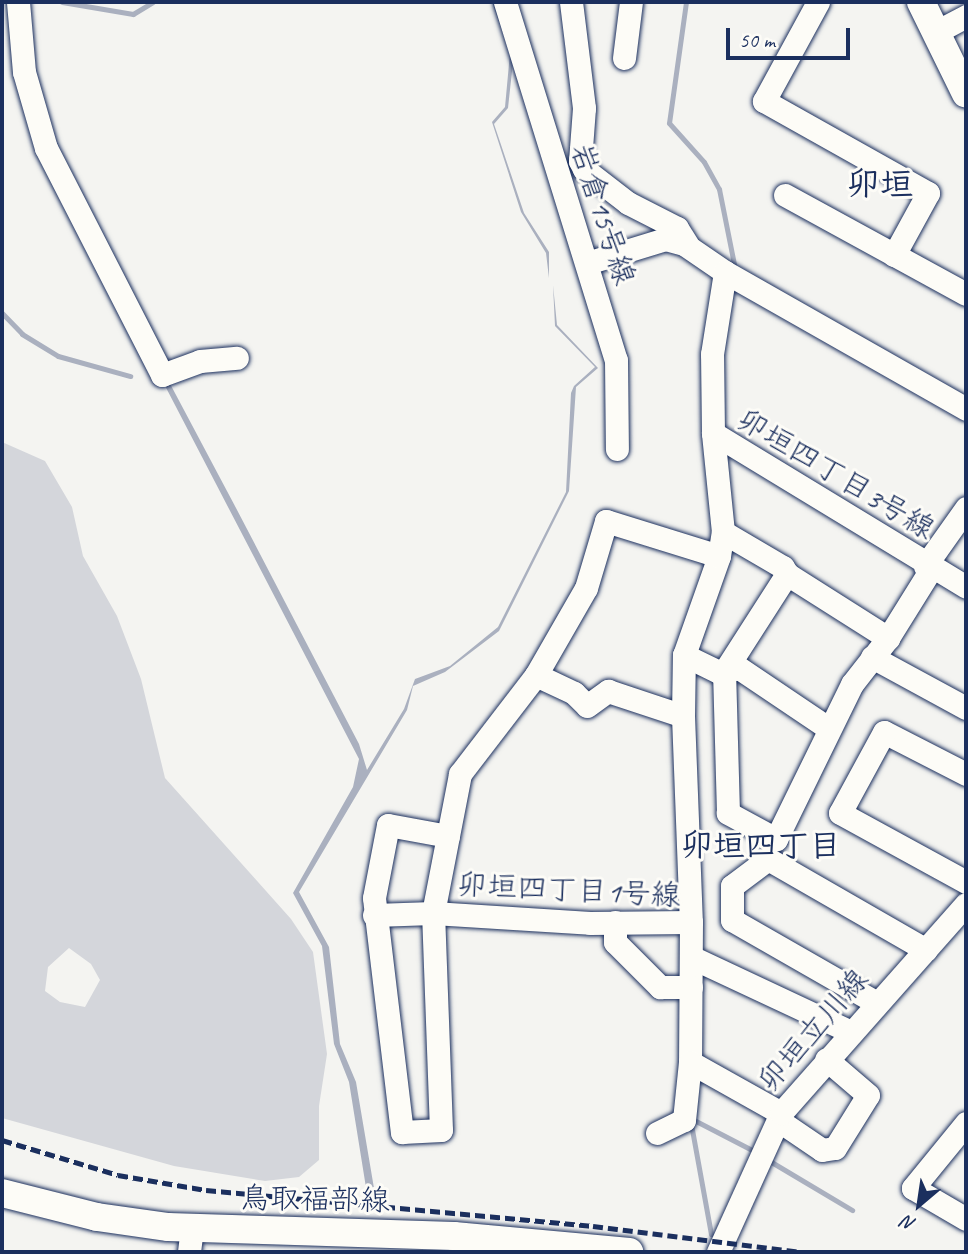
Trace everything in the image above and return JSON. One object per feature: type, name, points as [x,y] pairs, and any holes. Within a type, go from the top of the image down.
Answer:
[{"type":"main road","points":[[921,2],[966,94]]},
{"type":"main road","name":"鳥取福部線","points":[[2,1193],[191,1240],[441,1235],[629,1252]]},
{"type":"street","points":[[18,2],[11,36],[46,148],[162,375],[200,361],[237,358]]},
{"type":"street","name":"岩倉15号線","points":[[505,2],[616,360],[617,449]]},
{"type":"street","points":[[571,2],[584,108],[580,161],[596,181],[628,203],[686,235],[688,247]]},
{"type":"street","points":[[624,58],[631,2]]},
{"type":"street","points":[[818,2],[764,101],[928,193],[894,255]]},
{"type":"street","points":[[936,32],[966,16]]},
{"type":"street","points":[[554,167],[580,161]]},
{"type":"street","points":[[785,195],[966,294]]},
{"type":"street","points":[[587,263],[665,239],[688,247],[725,272],[966,409]]},
{"type":"street","points":[[713,433],[712,354],[725,272]]},
{"type":"street","name":"卯垣四丁目3号線","points":[[691,922],[683,716],[684,655],[719,556],[723,532],[713,433]]},
{"type":"street","name":"卯垣四丁目3号線","points":[[713,433],[928,567],[966,587]]},
{"type":"street","points":[[877,1003],[732,920],[732,886],[772,849],[828,728],[872,657],[888,638],[928,567],[966,508]]},
{"type":"street","points":[[448,836],[388,825],[374,915],[402,1132],[441,1130],[433,913],[448,836],[460,774],[536,676],[586,587],[606,521],[719,556]]},
{"type":"street","points":[[723,532],[783,567],[787,574],[888,638]]},
{"type":"street","points":[[787,574],[724,672],[728,813],[772,849],[926,950]]},
{"type":"street","points":[[684,655],[724,672],[739,668],[828,728]]},
{"type":"street","points":[[872,657],[966,708]]},
{"type":"street","points":[[536,676],[574,694],[587,706],[608,691],[683,716]]},
{"type":"street","points":[[966,775],[884,732],[840,813],[966,882]]},
{"type":"street","name":"卯垣立川線","points":[[718,1252],[780,1116],[826,1059],[966,904]]},
{"type":"street","name":"卯垣四丁目1号線","points":[[374,915],[433,913],[615,922],[691,922],[690,1062],[684,1120],[657,1133]]},
{"type":"street","points":[[615,922],[615,942],[660,987],[691,987]]},
{"type":"street","points":[[691,957],[851,1032]]},
{"type":"street","points":[[690,1062],[780,1116],[822,1150],[835,1148],[869,1095],[826,1059]]},
{"type":"street","points":[[966,1123],[913,1188],[966,1219]]},
{"type":"shaded area","points":[[2,442],[45,461],[72,507],[83,556],[117,616],[141,679],[165,778],[291,919],[313,952],[327,1054],[319,1106],[319,1160],[299,1177],[265,1181],[174,1166],[2,1118]],"holes":[[[69,948],[91,964],[100,980],[85,1007],[60,1002],[45,991],[48,967]]]},
{"type":"water","points":[[492,2],[495,2],[514,53],[508,108],[494,124],[524,213],[549,252],[549,278],[546,253],[521,212],[492,122],[505,107],[510,53]]},
{"type":"water","points":[[553,285],[557,325],[598,368],[576,387],[569,491],[499,631],[445,672],[413,686],[407,710],[299,892],[329,947],[340,1044],[356,1082],[376,1200],[368,1200],[349,1082],[334,1044],[322,946],[293,893],[353,787],[359,759],[162,380],[167,378],[236,508],[359,744],[367,770],[404,709],[415,679],[450,666],[498,627],[566,492],[571,393],[574,386],[595,367],[555,326]]},
{"type":"waterway","points":[[62,2],[133,14],[153,2]]},
{"type":"waterway","points":[[686,2],[669,123],[704,162],[719,189],[735,269]]},
{"type":"waterway","points":[[2,313],[22,334],[58,356],[130,376]]},
{"type":"waterway","points":[[692,1119],[752,1150]]},
{"type":"waterway","points":[[691,1124],[711,1234]]},
{"type":"waterway","points":[[768,1160],[852,1210]]},
{"type":"railway","points":[[2,1140],[118,1175],[206,1190],[593,1226],[801,1252]]},
{"type":"district","name":"卯垣","points":[[880,185]]},
{"type":"district","name":"卯垣四丁目","points":[[761,846]]}]
